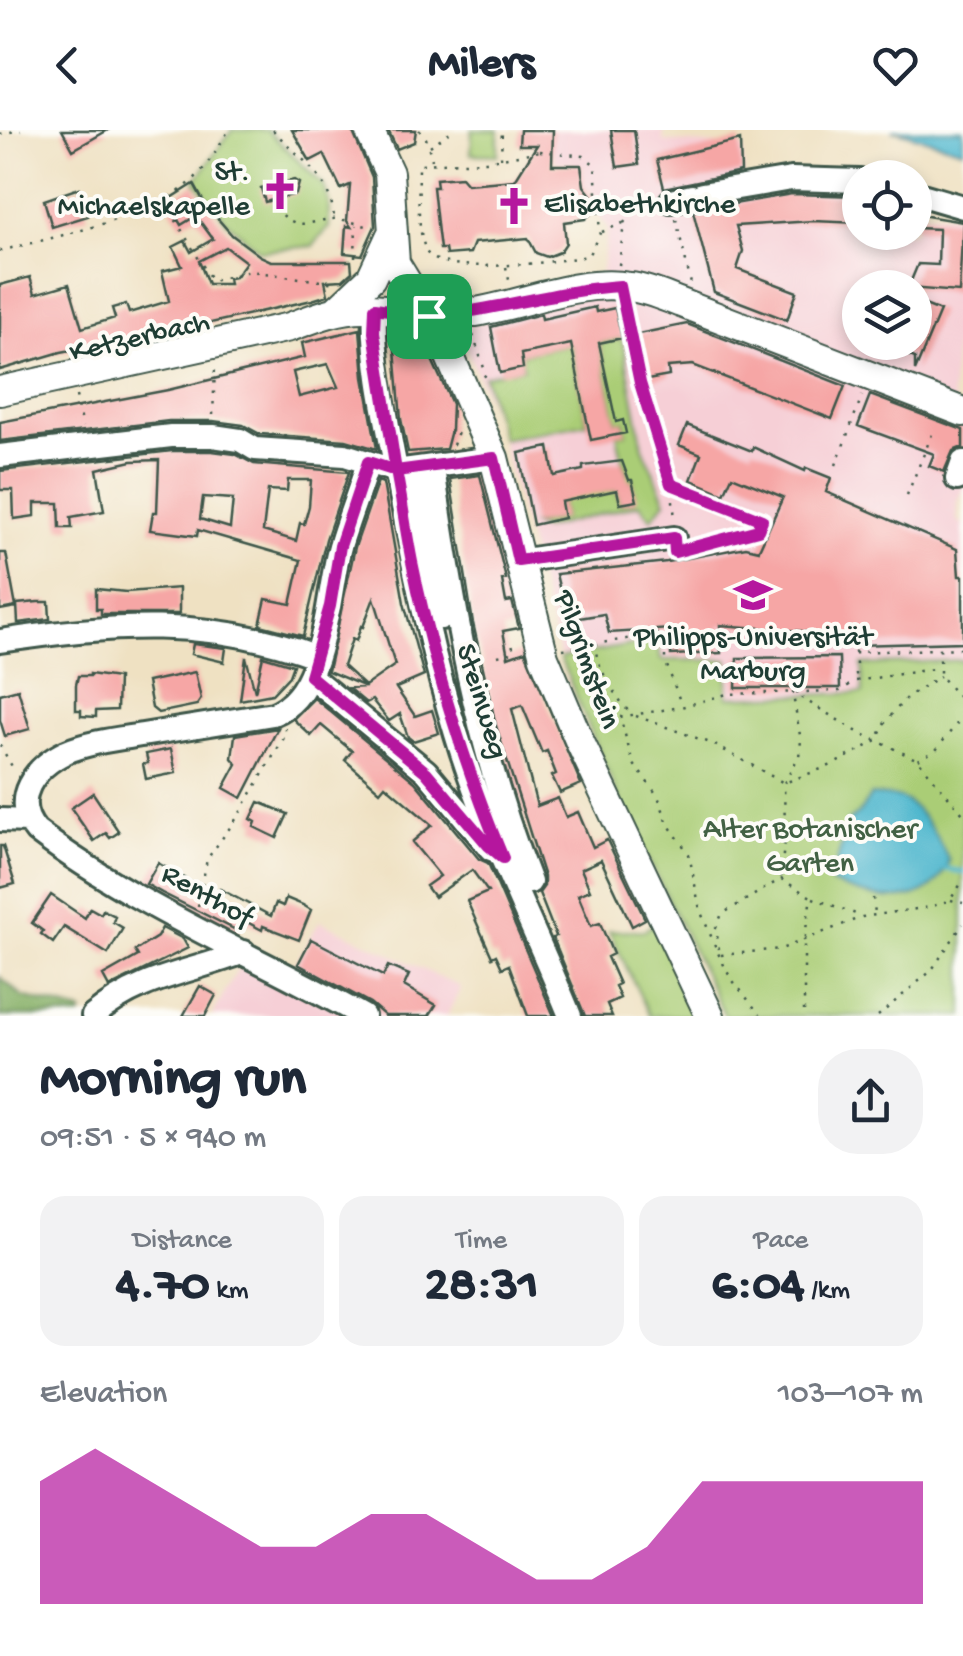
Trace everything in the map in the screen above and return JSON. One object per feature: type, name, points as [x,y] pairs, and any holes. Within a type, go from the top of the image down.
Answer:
[{"type":"main road","points":[[336,311],[371,278],[384,232],[389,174],[369,130]]},
{"type":"main road","name":"Pilgrimstein","points":[[384,232],[398,273],[429,316],[494,458],[544,657],[578,740],[710,1016]]},
{"type":"main road","points":[[620,286],[681,303],[955,410]]},
{"type":"main road","name":"Ketzerbach","points":[[0,390],[290,326],[336,311],[375,308],[429,316],[464,314],[590,288],[620,286]]},
{"type":"main road","name":"Ketzerbach","points":[[0,406],[270,343],[290,326]]},
{"type":"street","points":[[688,197],[790,179],[842,180]]},
{"type":"street","points":[[932,198],[963,207]]},
{"type":"street","name":"Steinweg","points":[[375,308],[374,332],[414,469],[411,560],[452,718],[503,858],[570,1016]]},
{"type":"street","points":[[0,456],[135,438],[213,436],[240,440],[255,449],[345,455],[414,469],[494,458]]},
{"type":"street","points":[[0,820],[28,821],[24,808],[26,788],[33,775],[66,752],[286,709],[313,666],[330,606],[340,546],[368,462]]},
{"type":"street","points":[[414,469],[445,636],[489,792]]},
{"type":"street","points":[[414,469],[490,770],[546,924],[537,934]]},
{"type":"street","points":[[518,561],[674,538]]},
{"type":"street","points":[[0,641],[57,632],[190,626],[241,635],[313,666],[426,772],[503,858]]},
{"type":"street","name":"Renthof","points":[[28,821],[44,837],[107,876],[363,1016]]},
{"type":"street","points":[[93,1016],[110,1002],[162,977],[244,952]]},
{"type":"path","points":[[0,134],[21,130]]},
{"type":"path","points":[[0,251],[79,230],[165,200],[191,182],[229,130]]},
{"type":"path","points":[[274,130],[326,185],[334,218]]},
{"type":"path","points":[[420,130],[432,163]]},
{"type":"path","points":[[429,147],[452,130]]},
{"type":"path","points":[[501,160],[502,130]]},
{"type":"path","points":[[540,152],[584,156],[595,165],[600,232],[588,256],[506,266],[446,264],[427,253],[419,198],[419,164],[501,160],[540,152]]},
{"type":"path","points":[[671,484],[762,520],[758,530],[675,552],[671,484],[640,383],[620,286],[624,222],[631,212],[688,197],[692,282],[681,303]]},
{"type":"path","points":[[165,200],[212,281],[250,271],[344,283]]},
{"type":"path","points":[[276,207],[282,215],[303,224],[334,218],[384,232]]},
{"type":"path","points":[[600,232],[624,222]]},
{"type":"path","points":[[355,264],[356,224]]},
{"type":"path","points":[[506,266],[510,284]]},
{"type":"path","points":[[464,314],[486,374]]},
{"type":"path","points":[[213,436],[216,363]]},
{"type":"path","points":[[836,465],[870,376]]},
{"type":"path","points":[[76,395],[87,446]]},
{"type":"path","points":[[907,495],[955,410]]},
{"type":"path","points":[[696,548],[699,556]]},
{"type":"path","points":[[664,634],[666,660],[681,706]]},
{"type":"path","points":[[558,650],[664,634],[789,636],[856,652],[963,648]]},
{"type":"path","points":[[829,646],[830,638]]},
{"type":"path","points":[[594,643],[598,664],[609,686],[631,714],[713,744],[784,783],[832,765],[876,741],[884,724],[906,698],[940,676]]},
{"type":"path","points":[[498,656],[510,653],[509,648],[518,645]]},
{"type":"path","points":[[940,649],[940,676],[963,702]]},
{"type":"path","points":[[856,652],[856,681]]},
{"type":"path","points":[[761,1016],[730,977],[700,910],[689,854],[668,824],[658,796],[633,763],[620,716],[728,694],[840,690],[856,681],[939,668]]},
{"type":"path","points":[[792,691],[876,741],[918,760],[963,814]]},
{"type":"path","points":[[781,879],[784,783],[799,756],[801,741],[792,691]]},
{"type":"path","points":[[918,760],[936,750],[963,716]]},
{"type":"path","points":[[200,894],[207,859],[237,818],[285,736]]},
{"type":"path","points":[[0,745],[26,788]]},
{"type":"path","points":[[720,955],[716,928],[722,914],[781,879]]},
{"type":"path","points":[[781,879],[811,898],[862,916]]},
{"type":"path","points":[[720,955],[781,949],[862,916],[930,908],[950,900],[963,881]]},
{"type":"path","points":[[804,1016],[804,942],[811,898]]},
{"type":"path","points":[[873,898],[875,914]]},
{"type":"path","points":[[950,900],[963,903]]},
{"type":"path","points":[[878,1016],[932,971],[963,924]]},
{"type":"shaded area","name":"Philipps-Universität Marburg","points":[[520,130],[664,130],[663,141],[743,147],[744,180],[842,188],[842,250],[932,250],[932,214],[963,215],[952,395],[963,419],[963,489],[957,521],[963,524],[963,1016],[725,1016],[716,999],[566,679],[494,414],[461,336],[465,326],[598,294],[608,229],[594,208],[592,193],[584,186],[582,165],[555,162],[552,145],[519,145]]},
{"type":"shaded area","points":[[320,921],[461,987],[447,1016],[212,1016],[244,958],[285,979]]},
{"type":"green space","points":[[232,130],[267,130],[324,186],[329,227],[313,246],[260,251],[226,221],[195,181]]},
{"type":"green space","points":[[472,130],[498,130],[498,155],[471,154]]},
{"type":"green space","points":[[622,338],[643,448],[666,501],[651,519],[640,504],[542,529],[533,525],[564,518],[560,498],[617,490],[620,504],[636,501],[632,480],[626,481],[627,469],[617,435],[626,433],[624,421],[616,422],[599,343]]},
{"type":"green space","points":[[571,344],[587,423],[502,439],[484,376],[523,368],[521,354]]},
{"type":"green space","name":"Alter Botanischer Garten","points":[[658,640],[661,660],[728,660],[728,697],[863,693],[862,665],[963,660],[963,1016],[725,1016],[620,801],[560,658]]},
{"type":"green space","points":[[656,922],[698,1016],[650,1016],[609,931],[645,930]]},
{"type":"green space","points":[[0,977],[23,997],[82,1012],[80,1016],[0,1016]]},
{"type":"water","points":[[891,130],[963,130],[963,150],[898,131]]},
{"type":"water","points":[[871,795],[904,800],[936,835],[949,861],[928,889],[898,898],[864,894],[831,883],[841,847],[848,837],[847,822],[860,812]]},
{"type":"building","points":[[62,130],[108,130],[73,150]]},
{"type":"building","points":[[292,130],[352,130],[372,177],[375,226],[362,255],[344,253],[346,226],[351,227],[347,221],[350,185],[341,189],[324,154],[310,161]]},
{"type":"building","points":[[388,130],[416,130],[414,142],[397,149]]},
{"type":"building","name":"Elisabethkirche","points":[[520,130],[553,130],[552,165],[581,165],[584,186],[595,200],[593,212],[585,219],[564,222],[566,243],[560,252],[547,257],[536,253],[528,238],[474,243],[470,253],[446,255],[445,249],[440,249],[433,187],[437,187],[436,179],[461,177],[467,184],[515,180],[537,145],[519,145]]},
{"type":"building","points":[[611,130],[634,130],[639,164],[617,167]]},
{"type":"building","points":[[740,140],[741,172],[664,188],[657,160]]},
{"type":"building","name":"St. Michaelskapelle","points":[[294,180],[299,183],[296,194],[265,202],[261,188]]},
{"type":"building","points":[[194,184],[205,204],[232,235],[260,256],[271,261],[351,261],[352,272],[343,280],[325,281],[328,295],[312,300],[78,353],[77,349],[61,352],[0,370],[0,285],[30,277],[35,294],[69,284],[82,328],[115,318],[112,308],[126,304],[129,313],[169,301],[162,271],[182,266],[173,247],[185,241],[191,252],[213,239],[196,216],[181,225],[167,201]],"holes":[[[226,247],[246,262],[235,277],[228,278],[229,284],[208,284],[199,261]]]},
{"type":"building","points":[[79,188],[88,216],[52,227],[44,200]]},
{"type":"building","points":[[792,194],[842,195],[842,222],[736,226],[743,251],[737,269],[797,292],[787,320],[714,292],[693,211]]},
{"type":"building","points":[[932,217],[963,222],[959,292],[932,290],[932,270],[916,270],[918,264],[938,265],[939,229],[932,229]]},
{"type":"building","points":[[595,307],[596,312],[615,308],[622,338],[599,343],[616,422],[623,420],[626,433],[591,440],[571,344],[521,354],[523,368],[500,373],[491,327],[541,314],[542,319]]},
{"type":"building","points":[[932,308],[940,311],[932,330]]},
{"type":"building","points":[[687,324],[845,386],[832,419],[693,365],[668,367],[669,376],[642,381],[633,335]]},
{"type":"building","points":[[360,329],[377,449],[346,440],[260,434],[243,425],[213,421],[169,421],[0,441],[0,422],[168,390],[305,357],[302,343]],"holes":[[[328,364],[338,387],[299,397],[293,372]]]},
{"type":"building","points":[[418,335],[452,404],[451,430],[446,449],[408,452],[394,338]]},
{"type":"building","points":[[870,395],[963,430],[963,447],[953,451],[944,472],[929,466],[934,454],[858,426]]},
{"type":"building","points":[[687,425],[831,478],[826,492],[957,549],[959,576],[963,576],[963,642],[855,645],[801,631],[720,625],[721,653],[671,655],[671,629],[609,633],[604,614],[567,620],[556,574],[667,562],[746,547],[759,550],[783,497],[732,476],[724,494],[691,480],[701,454],[679,445]]},
{"type":"building","points":[[549,447],[554,476],[583,470],[583,466],[622,461],[637,501],[620,504],[617,490],[561,502],[564,518],[533,525],[519,453]]},
{"type":"building","points":[[172,451],[212,451],[235,454],[254,464],[349,472],[326,539],[303,636],[260,625],[266,599],[291,604],[301,560],[198,530],[197,536],[150,530],[153,512],[157,512],[159,460],[97,469],[104,511],[71,517],[72,528],[60,528],[59,503],[35,503],[35,516],[14,519],[13,490],[0,490],[0,471]],"holes":[[[288,480],[311,480],[309,506],[296,541],[263,531],[268,490],[287,491]],[[203,497],[233,499],[230,528],[200,519]]]},
{"type":"building","points":[[480,475],[506,579],[502,580],[506,602],[512,601],[519,628],[503,631],[508,657],[525,651],[581,784],[560,793],[547,751],[542,753],[522,705],[512,709],[537,806],[558,798],[566,817],[578,812],[593,847],[607,840],[645,919],[632,926],[601,860],[581,869],[590,890],[578,895],[591,926],[600,923],[613,954],[607,957],[619,984],[615,986],[620,998],[607,1004],[612,1016],[585,1016],[553,938],[556,936],[539,893],[544,877],[496,726],[473,623],[450,479]]},
{"type":"building","points":[[378,481],[383,483],[404,603],[424,676],[396,688],[415,716],[432,710],[439,733],[413,741],[400,714],[389,721],[372,700],[366,703],[348,688],[366,687],[328,671],[355,547]],"holes":[[[374,598],[395,665],[365,686],[343,666],[352,639],[356,641]]]},
{"type":"building","points":[[0,553],[6,553],[16,607],[0,610]]},
{"type":"building","points":[[179,588],[179,614],[101,614],[101,609],[96,609],[96,589],[126,592]]},
{"type":"building","points":[[49,602],[50,619],[18,623],[17,604]]},
{"type":"building","points":[[193,644],[226,648],[224,662],[191,654]]},
{"type":"building","points":[[263,656],[293,665],[289,676],[272,694],[240,700],[246,657],[255,692]]},
{"type":"building","points":[[839,657],[840,688],[736,688],[737,658]]},
{"type":"building","points":[[195,672],[201,699],[197,705],[158,713],[152,708],[147,682]]},
{"type":"building","points":[[78,676],[118,678],[117,710],[96,711],[96,717],[81,716],[81,710],[76,710]]},
{"type":"building","points":[[18,689],[30,729],[5,736],[0,720],[0,694]]},
{"type":"building","points":[[314,698],[415,782],[479,859],[488,863],[554,1016],[528,1016],[509,965],[502,968],[496,955],[492,957],[467,901],[488,892],[472,870],[434,897],[426,886],[440,876],[412,842],[432,825],[385,785],[380,791],[345,760],[352,751],[321,725],[311,736],[293,719]]},
{"type":"building","points":[[278,728],[242,798],[224,788],[237,764],[232,758],[235,735]]},
{"type":"building","points":[[171,749],[176,773],[146,779],[146,754]]},
{"type":"building","points":[[93,793],[119,832],[110,838],[106,833],[94,841],[71,808]]},
{"type":"building","points":[[259,802],[288,814],[277,838],[254,827],[256,822],[251,819]]},
{"type":"building","points":[[0,846],[15,884],[0,888]]},
{"type":"building","points":[[158,863],[192,883],[188,890],[210,902],[220,889],[271,916],[276,903],[283,906],[286,898],[303,905],[311,910],[299,940],[263,926],[262,930],[243,920],[238,931],[162,893],[146,884]]},
{"type":"building","points":[[51,895],[85,918],[90,908],[115,916],[113,922],[123,928],[108,954],[64,927],[53,943],[41,934],[43,931],[32,923]]},
{"type":"building","points":[[162,928],[183,939],[188,948],[109,987],[103,976],[138,956],[135,951],[157,937]]},
{"type":"building","points":[[311,939],[383,976],[388,966],[409,975],[404,986],[436,1005],[429,1016],[385,1016],[370,1003],[298,964]]},
{"type":"building","points":[[200,986],[216,995],[205,1016],[183,1016]]},
{"type":"waterway","points":[[946,869],[963,872]]},
{"type":"place","name":"St. Michaelskapelle","points":[[280,191]]},
{"type":"place","name":"Elisabethkirche","points":[[514,206]]},
{"type":"place","name":"Philipps-Universität Marburg","points":[[753,595]]},
{"type":"route","points":[[429,316],[375,308],[374,332],[396,471],[368,462],[340,546],[330,606],[310,676],[426,772],[503,858],[456,736],[411,560],[396,471],[494,458],[518,561],[674,538],[675,552],[758,530],[762,520],[671,484],[640,383],[620,286],[590,288],[464,314],[429,316]]}]
